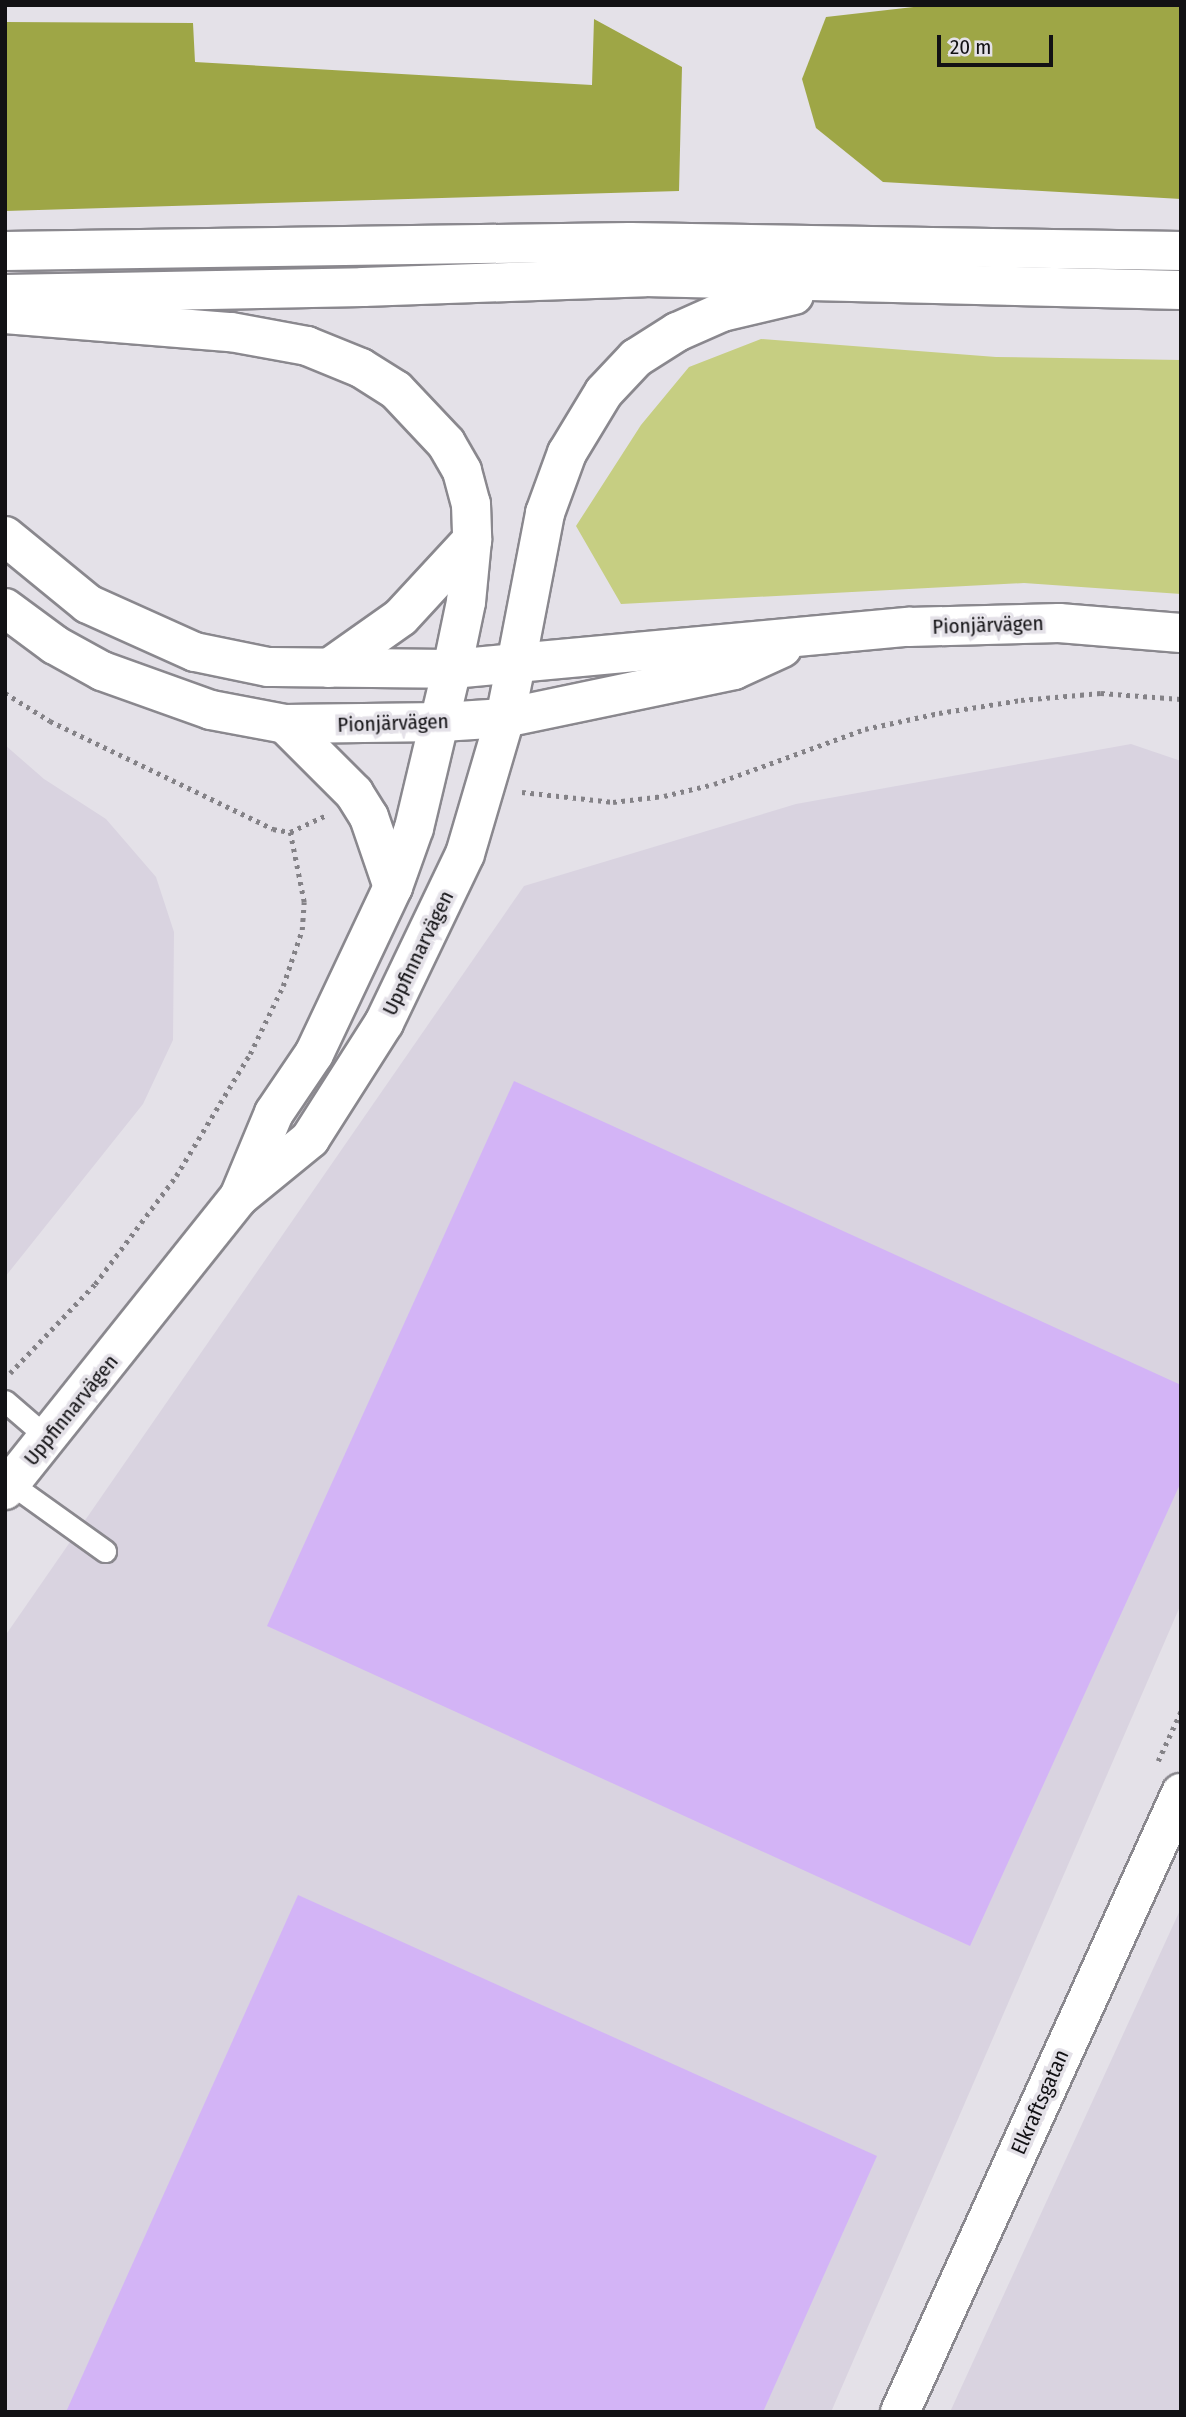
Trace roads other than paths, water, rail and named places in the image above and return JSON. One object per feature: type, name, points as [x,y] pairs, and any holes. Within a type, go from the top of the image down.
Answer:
[{"type":"main road","points":[[5,251],[685,243],[1181,251]]},
{"type":"main road","points":[[5,294],[363,287],[646,277],[1181,290]]},
{"type":"main road","name":"Uppfinnarvägen","points":[[8,1487],[239,1197],[310,1139],[384,1023],[465,854],[505,718],[545,513],[567,453],[604,392],[636,358],[677,332],[722,312],[861,283]]},
{"type":"main road","name":"Uppfinnarvägen","points":[[5,314],[231,332],[307,346],[361,368],[396,390],[446,443],[462,471],[471,503],[472,540],[442,722],[393,887],[314,1054],[274,1113],[239,1197]]},
{"type":"main road","name":"Pionjärvägen","points":[[5,536],[88,604],[139,630],[195,652],[256,664],[329,668],[452,669],[718,643],[797,641],[909,627],[1059,623],[1181,633]]},
{"type":"main road","points":[[329,668],[401,617],[472,540]]},
{"type":"main road","name":"Pionjärvägen","points":[[5,608],[55,645],[102,671],[170,699],[285,724],[442,722],[505,718],[734,670],[797,641]]},
{"type":"main road","points":[[285,724],[354,793],[369,817],[393,887]]},
{"type":"main road","name":"Elkraftsgatan","points":[[900,2412],[1181,1793]]},
{"type":"lane","points":[[5,1401],[48,1438]]},
{"type":"lane","points":[[8,1487],[106,1551]]}]
